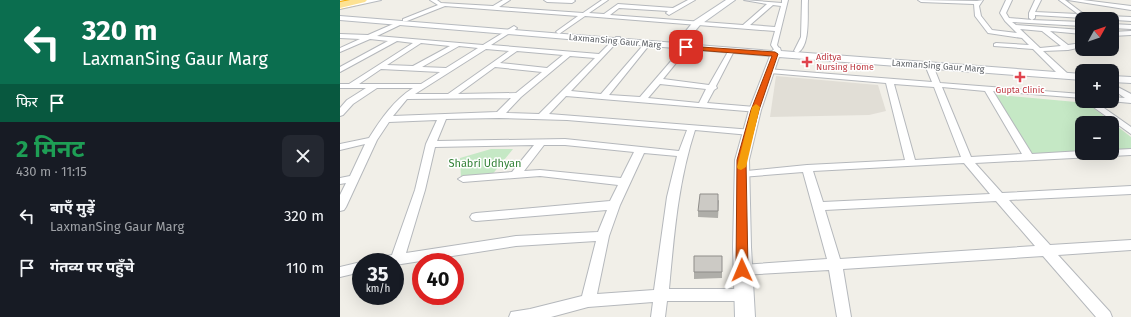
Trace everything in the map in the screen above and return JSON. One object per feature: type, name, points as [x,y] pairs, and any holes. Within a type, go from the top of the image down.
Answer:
[{"type":"highway","points":[[340,5],[352,0]]},
{"type":"highway","points":[[340,5],[362,0]]},
{"type":"main road","points":[[340,5],[377,0]]},
{"type":"main road","points":[[683,45],[697,23],[731,0]]},
{"type":"main road","name":"LaxmanSing Gaur Marg","points":[[340,17],[929,65],[1075,73]]},
{"type":"main road","name":"LaxmanSing Gaur Marg","points":[[511,30],[559,32],[731,51],[797,51],[1061,73],[1075,76]]},
{"type":"main road","points":[[745,317],[742,270],[742,160],[755,110],[776,52]]},
{"type":"main road","points":[[1119,75],[1131,76]]},
{"type":"main road","points":[[1119,79],[1131,80]]},
{"type":"street","points":[[433,0],[443,5],[777,29]]},
{"type":"street","points":[[492,9],[507,0]]},
{"type":"street","points":[[547,0],[573,1]]},
{"type":"street","points":[[559,32],[605,0]]},
{"type":"street","points":[[657,20],[692,0]]},
{"type":"street","points":[[747,0],[771,4],[784,2],[774,45],[776,52]]},
{"type":"street","points":[[797,51],[804,37],[805,0]]},
{"type":"street","points":[[921,0],[979,2],[976,6],[977,14],[990,32],[1024,36]]},
{"type":"street","points":[[1009,0],[1003,13],[1007,20],[1061,73]]},
{"type":"street","points":[[1032,14],[1038,0]]},
{"type":"street","points":[[1062,0],[1078,12]]},
{"type":"street","points":[[1071,0],[1084,2],[1131,3]]},
{"type":"street","points":[[554,13],[573,1]]},
{"type":"street","points":[[1084,2],[1099,12]]},
{"type":"street","points":[[1112,2],[1131,8]]},
{"type":"street","points":[[1112,2],[1131,19]]},
{"type":"street","points":[[744,27],[771,4]]},
{"type":"street","points":[[342,49],[443,5]]},
{"type":"street","points":[[605,16],[618,6],[675,10]]},
{"type":"street","points":[[1036,7],[1073,9]]},
{"type":"street","points":[[1032,14],[1035,21]]},
{"type":"street","points":[[1032,14],[1075,16]]},
{"type":"street","points":[[1119,19],[1131,19]]},
{"type":"street","points":[[1007,20],[1075,24]]},
{"type":"street","points":[[1121,26],[1131,26]]},
{"type":"street","points":[[1015,27],[1075,31]]},
{"type":"street","points":[[1043,29],[1068,48]]},
{"type":"street","points":[[340,207],[372,140],[386,119],[405,97],[511,30]]},
{"type":"street","points":[[1119,34],[1131,34]]},
{"type":"street","points":[[341,36],[396,39],[600,56]]},
{"type":"street","points":[[340,70],[396,39]]},
{"type":"street","points":[[542,117],[616,39]]},
{"type":"street","points":[[1055,39],[1075,40]]},
{"type":"street","points":[[352,85],[420,41]]},
{"type":"street","points":[[604,96],[648,43]]},
{"type":"street","points":[[416,67],[458,44]]},
{"type":"street","points":[[643,100],[683,45]]},
{"type":"street","points":[[996,45],[1037,48],[1068,48],[1075,46]]},
{"type":"street","points":[[451,95],[516,49]]},
{"type":"street","points":[[702,105],[713,88],[731,51]]},
{"type":"street","points":[[499,115],[518,95],[568,54]]},
{"type":"street","points":[[340,60],[357,60]]},
{"type":"street","points":[[494,65],[549,70]]},
{"type":"street","points":[[929,65],[967,160],[998,198],[1049,252],[1105,317]]},
{"type":"street","points":[[380,67],[416,67],[447,70]]},
{"type":"street","points":[[770,72],[1075,95]]},
{"type":"street","points":[[658,81],[713,88]]},
{"type":"street","points":[[889,81],[911,162]]},
{"type":"street","points":[[340,86],[377,84],[421,86]]},
{"type":"street","points":[[340,114],[350,102],[377,84]]},
{"type":"street","points":[[988,89],[1029,157]]},
{"type":"street","points":[[1119,90],[1131,98]]},
{"type":"street","points":[[564,93],[755,110]]},
{"type":"street","points":[[405,97],[518,95]]},
{"type":"street","points":[[1119,100],[1131,101]]},
{"type":"street","points":[[340,102],[350,102]]},
{"type":"street","points":[[1099,108],[1131,131]]},
{"type":"street","points":[[386,119],[499,115],[622,121],[750,132]]},
{"type":"street","points":[[400,253],[420,190],[431,144],[443,116]]},
{"type":"street","points":[[658,317],[668,228],[682,154],[692,127]]},
{"type":"street","points":[[340,148],[372,140]]},
{"type":"street","points":[[431,144],[542,142],[580,143],[682,154]]},
{"type":"street","points":[[515,175],[542,142]]},
{"type":"street","points":[[588,301],[603,236],[614,205],[640,150]]},
{"type":"street","points":[[1119,153],[1131,152]]},
{"type":"street","points":[[741,174],[807,168],[911,162],[1075,155]]},
{"type":"street","points":[[807,168],[835,264],[844,317]]},
{"type":"street","points":[[463,179],[515,175],[559,174],[624,182]]},
{"type":"street","points":[[340,181],[355,178]]},
{"type":"street","points":[[818,206],[1131,190]]},
{"type":"street","points":[[476,217],[614,205]]},
{"type":"street","points":[[404,257],[516,241],[603,236]]},
{"type":"street","points":[[742,270],[1049,252],[1131,245]]},
{"type":"street","points":[[340,272],[352,269]]},
{"type":"street","points":[[525,317],[588,301],[661,295],[744,295]]},
{"type":"shaded area","points":[[776,76],[878,85],[886,111],[869,115],[770,117]]},
{"type":"green space","points":[[989,94],[1075,102],[1075,108],[1093,108],[1104,116],[1075,116],[1075,154],[1031,154]]},
{"type":"green space","points":[[1119,128],[1131,137],[1131,153],[1119,153]]},
{"type":"green space","name":"Shabri Udhyan","points":[[491,149],[513,149],[491,176],[461,179],[460,158]]},
{"type":"building","points":[[700,194],[718,194],[718,211],[698,211]]},
{"type":"building","points":[[694,256],[722,256],[722,272],[694,272]]},
{"type":"slow traffic","points":[[741,167],[756,107]]},
{"type":"place","name":"Aditya Nursing Home","points":[[807,62]]},
{"type":"place","name":"Gupta Clinic","points":[[1020,77]]},
{"type":"route","points":[[686,47],[775,54],[770,72],[755,110],[742,160],[742,270]]}]
